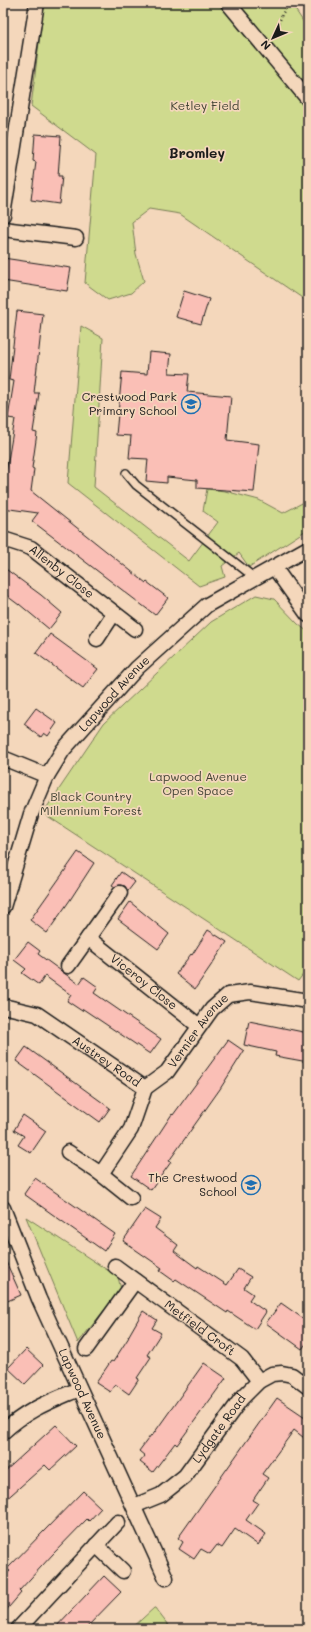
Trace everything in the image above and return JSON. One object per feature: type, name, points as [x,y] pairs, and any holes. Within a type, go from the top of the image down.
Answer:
[{"type":"street","points":[[3,215],[37,3]]},
{"type":"street","points":[[228,3],[308,98]]},
{"type":"street","points":[[3,229],[76,238]]},
{"type":"street","name":"Allenby Close","points":[[3,540],[31,548],[136,630]]},
{"type":"street","name":"Lapwood Avenue","points":[[3,907],[31,814],[47,776],[63,750],[137,668],[207,605],[308,548]]},
{"type":"street","points":[[274,567],[308,615]]},
{"type":"street","points":[[98,639],[114,613]]},
{"type":"street","points":[[3,758],[47,776]]},
{"type":"street","points":[[68,966],[120,893]]},
{"type":"street","name":"Viceroy Close","points":[[88,938],[199,1026]]},
{"type":"street","name":"Vernier Avenue","points":[[145,1088],[167,1072],[212,1009],[228,995],[250,992],[308,1001]]},
{"type":"street","name":"Austrey Road","points":[[3,1006],[37,1014],[145,1088],[131,1129],[101,1174]]},
{"type":"street","points":[[68,1152],[101,1174],[131,1198]]},
{"type":"street","name":"Lapwood Avenue","points":[[3,1208],[39,1299],[166,1578]]},
{"type":"street","name":"Metfield Croft","points":[[115,1266],[242,1359],[259,1380]]},
{"type":"street","points":[[86,1350],[135,1281]]},
{"type":"street","name":"Lydgate Road","points":[[134,1506],[161,1495],[185,1476],[241,1399],[259,1380],[272,1374],[282,1373],[292,1375],[308,1387]]},
{"type":"street","points":[[3,1432],[35,1407],[79,1389]]},
{"type":"street","points":[[18,1629],[118,1522]]},
{"type":"street","points":[[96,1545],[123,1571]]},
{"type":"lane","points":[[126,473],[136,485],[255,578]]},
{"type":"path","points":[[269,53],[282,14],[290,3]]},
{"type":"green space","name":"Ketley Field","points":[[44,3],[291,3],[308,29],[308,302],[180,214],[149,209],[132,222],[136,254],[144,281],[131,293],[108,300],[85,283],[96,155],[31,106]]},
{"type":"green space","points":[[81,326],[103,338],[94,487],[189,561],[218,522],[203,511],[207,489],[225,491],[259,500],[283,513],[308,500],[308,529],[249,567],[239,553],[222,566],[225,577],[199,586],[68,483]]},
{"type":"green space","name":"Lapwood Avenue Open Space","points":[[256,595],[274,599],[298,624],[308,632],[308,968],[298,981],[43,813],[104,723],[211,622]]},
{"type":"green space","points":[[26,1217],[118,1277],[121,1289],[78,1343]]},
{"type":"green space","points":[[154,1608],[171,1629],[131,1629]]},
{"type":"building","points":[[35,134],[61,136],[58,176],[62,176],[59,204],[31,200],[36,162],[33,161]]},
{"type":"building","points":[[3,258],[71,268],[67,291],[3,281]]},
{"type":"building","points":[[184,291],[209,299],[201,324],[176,317]]},
{"type":"building","points":[[17,311],[43,314],[34,393],[39,393],[33,432],[37,433],[32,468],[34,469],[31,491],[146,583],[147,582],[168,598],[155,615],[32,521],[38,513],[3,508],[3,491],[15,419],[8,418],[14,381],[9,380]]},
{"type":"building","points":[[149,352],[171,354],[169,373],[189,374],[187,392],[231,396],[227,440],[259,444],[254,492],[197,488],[197,480],[167,477],[167,483],[146,481],[148,459],[129,458],[131,436],[116,435],[122,372],[147,374]]},
{"type":"building","points":[[3,567],[41,595],[62,613],[49,629],[3,593]]},
{"type":"building","points":[[50,634],[98,669],[83,688],[36,653]]},
{"type":"building","points":[[36,708],[57,723],[48,736],[44,733],[41,737],[24,724]]},
{"type":"building","points":[[78,852],[94,863],[47,933],[30,920]]},
{"type":"building","points":[[121,872],[135,882],[128,891],[125,886],[120,885],[115,887],[112,885]]},
{"type":"building","points":[[130,902],[169,934],[158,949],[118,919]]},
{"type":"building","points":[[208,930],[227,942],[195,989],[176,974],[191,954],[192,955]]},
{"type":"building","points":[[28,942],[40,951],[38,954],[79,984],[84,977],[98,987],[94,993],[161,1039],[150,1054],[83,1009],[82,1011],[67,1001],[71,995],[45,976],[39,985],[22,973],[26,969],[14,960]]},
{"type":"building","points":[[249,1021],[308,1033],[308,1062],[275,1056],[276,1052],[244,1045]]},
{"type":"building","points":[[228,1040],[244,1051],[151,1190],[131,1176],[172,1114],[173,1115]]},
{"type":"building","points":[[26,1047],[110,1108],[100,1122],[16,1061]]},
{"type":"building","points":[[23,1115],[46,1131],[31,1153],[18,1145],[24,1136],[14,1130]]},
{"type":"building","points":[[35,1178],[115,1234],[104,1251],[24,1194]]},
{"type":"building","points":[[145,1209],[161,1219],[155,1228],[178,1245],[174,1251],[197,1268],[198,1266],[227,1285],[238,1269],[251,1277],[244,1288],[253,1294],[249,1300],[266,1312],[255,1329],[228,1311],[227,1313],[176,1279],[174,1281],[160,1271],[162,1268],[123,1241]]},
{"type":"building","points":[[3,1255],[21,1295],[3,1303]]},
{"type":"building","points":[[281,1303],[308,1322],[308,1341],[302,1349],[266,1323]]},
{"type":"building","points":[[143,1311],[157,1320],[152,1328],[161,1333],[147,1355],[151,1357],[137,1378],[139,1379],[129,1394],[115,1384],[110,1392],[96,1383],[111,1361],[113,1362]]},
{"type":"building","points":[[26,1349],[43,1365],[25,1384],[8,1368]]},
{"type":"building","points":[[204,1363],[226,1378],[177,1445],[175,1443],[153,1472],[140,1462],[145,1456],[139,1451],[151,1435],[152,1436]]},
{"type":"building","points":[[277,1398],[308,1419],[308,1441],[294,1430],[262,1474],[268,1478],[253,1500],[258,1503],[246,1520],[266,1534],[258,1545],[235,1529],[222,1548],[217,1545],[210,1554],[201,1549],[194,1559],[179,1549],[183,1542],[178,1538]]},
{"type":"building","points":[[56,1425],[76,1446],[50,1470],[45,1465],[3,1502],[3,1473]]},
{"type":"building","points":[[83,1491],[101,1508],[89,1521],[87,1519],[53,1554],[19,1591],[21,1593],[3,1614],[3,1578],[10,1571],[7,1569]]},
{"type":"building","points":[[104,1576],[121,1592],[85,1629],[54,1629]]},
{"type":"place","name":"Crestwood Park Primary School","points":[[191,404]]},
{"type":"place","name":"The Crestwood School","points":[[251,1185]]},
{"type":"district","name":"Bromley","points":[[197,153]]},
{"type":"park label","name":"Black Country Millennium Forest","points":[[91,804]]}]
